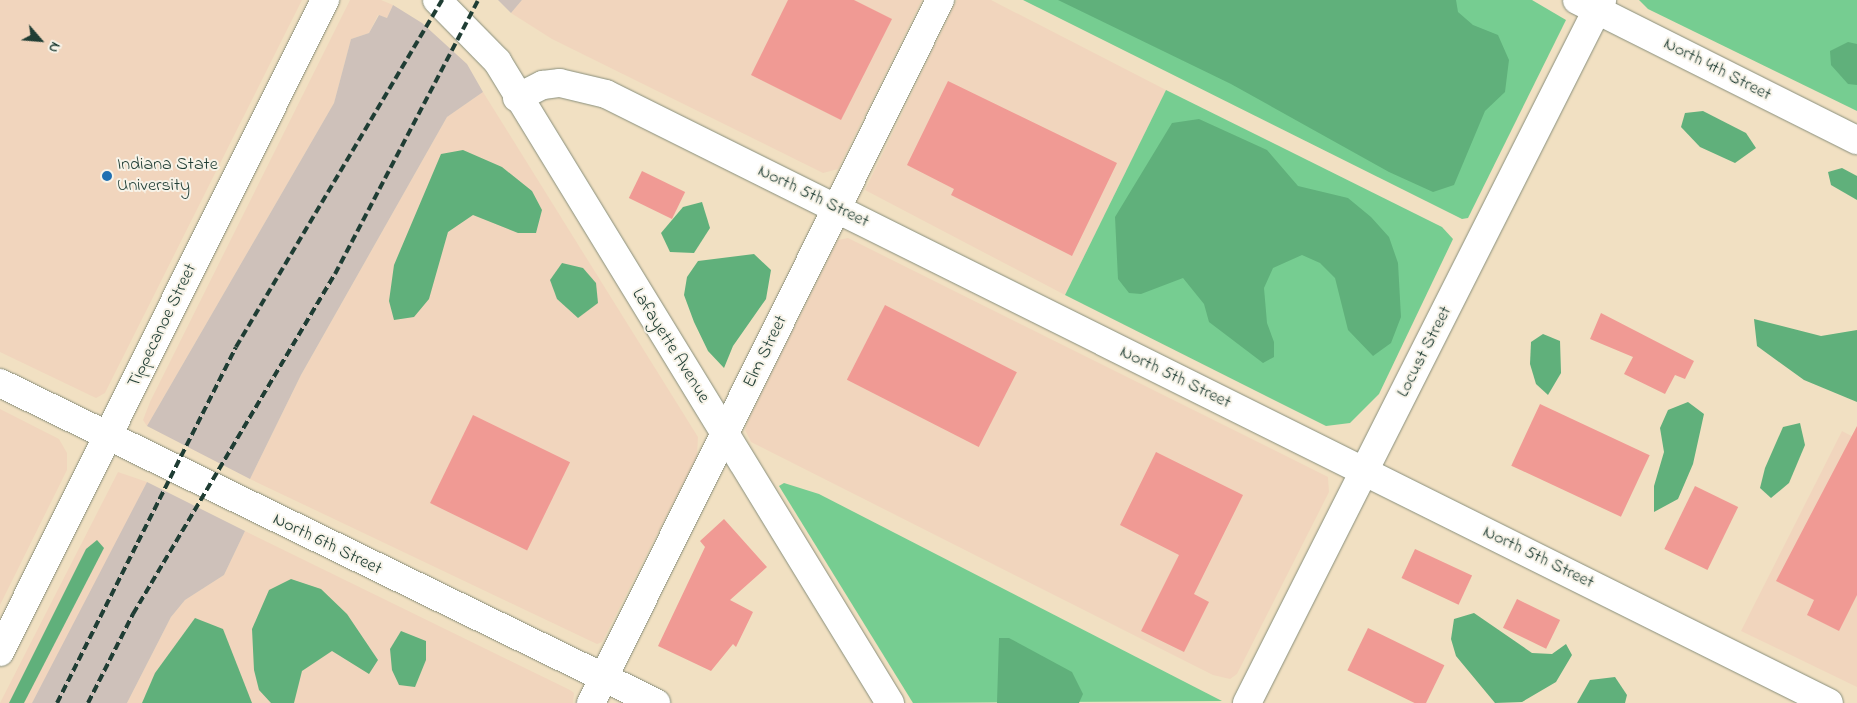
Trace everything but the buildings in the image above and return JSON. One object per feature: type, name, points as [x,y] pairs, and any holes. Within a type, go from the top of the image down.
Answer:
[{"type":"street","name":"Tippecanoe Street","points":[[0,652],[325,0]]},
{"type":"street","name":"Lafayette Avenue","points":[[437,0],[490,54],[890,703]]},
{"type":"street","name":"Elm Street","points":[[591,703],[940,0]]},
{"type":"street","name":"North 4th Street","points":[[1592,3],[1857,140]]},
{"type":"street","name":"Locust Street","points":[[1247,703],[1365,472],[1592,3]]},
{"type":"street","name":"North 5th Street","points":[[518,98],[543,84],[581,85],[836,208],[1829,703]]},
{"type":"street","name":"North 6th Street","points":[[0,383],[656,703]]},
{"type":"shaded area","name":"Indiana State University","points":[[0,0],[302,0],[105,393],[96,398],[0,352]]},
{"type":"shaded area","name":"Indiana State University","points":[[350,0],[381,0],[393,5],[387,18],[378,15],[369,33],[351,39],[334,103],[147,426],[143,420],[150,402]]},
{"type":"shaded area","points":[[498,0],[522,0],[511,13]]},
{"type":"shaded area","points":[[522,0],[922,0],[838,169],[823,173],[552,39],[511,13]]},
{"type":"shaded area","points":[[957,0],[991,0],[1166,90],[1065,295],[865,190]]},
{"type":"shaded area","points":[[393,5],[422,23],[467,64],[483,92],[447,117],[301,375],[250,479],[147,426],[334,103],[351,39],[369,33],[379,15],[387,18]]},
{"type":"shaded area","points":[[483,92],[698,437],[697,456],[602,642],[597,644],[250,479],[301,375],[447,117]]},
{"type":"shaded area","points":[[848,238],[1328,477],[1329,492],[1237,674],[1230,679],[1213,675],[751,442],[745,430],[747,423],[838,240]]},
{"type":"shaded area","points":[[0,409],[59,439],[67,453],[67,470],[0,605]]},
{"type":"shaded area","points":[[1842,431],[1857,439],[1857,687],[1741,631]]},
{"type":"shaded area","points":[[118,472],[147,482],[90,596],[32,703],[0,703]]},
{"type":"shaded area","points":[[147,482],[245,531],[224,575],[185,600],[171,617],[127,703],[32,703]]},
{"type":"shaded area","points":[[245,531],[570,690],[574,693],[573,703],[127,703],[171,617],[185,600],[224,575]]},
{"type":"green space","points":[[1023,0],[1532,0],[1566,20],[1468,218],[1462,219]]},
{"type":"green space","points":[[1058,0],[1456,0],[1458,12],[1473,25],[1498,35],[1509,60],[1505,92],[1485,111],[1454,185],[1433,192],[1389,172],[1231,84]]},
{"type":"green space","points":[[1639,0],[1857,0],[1857,111],[1648,9]]},
{"type":"green space","points":[[1848,42],[1857,44],[1857,85],[1848,84],[1831,65],[1830,51]]},
{"type":"green space","points":[[1166,90],[1442,227],[1453,239],[1379,394],[1350,423],[1326,426],[1065,295]]},
{"type":"green space","points":[[1703,111],[1746,133],[1756,148],[1735,163],[1700,147],[1681,127],[1685,113]]},
{"type":"green space","points":[[1199,119],[1267,150],[1298,186],[1348,198],[1371,217],[1389,237],[1398,263],[1401,317],[1391,343],[1373,356],[1348,330],[1335,278],[1320,263],[1302,255],[1273,268],[1264,288],[1267,323],[1274,342],[1274,357],[1263,363],[1209,322],[1204,304],[1183,278],[1141,294],[1129,293],[1118,279],[1115,217],[1172,123]]},
{"type":"green space","points":[[463,150],[502,167],[532,191],[542,210],[536,233],[518,233],[473,215],[448,232],[429,299],[414,317],[394,320],[389,301],[394,265],[441,154]]},
{"type":"green space","points":[[1842,168],[1857,176],[1857,200],[1831,185],[1828,172]]},
{"type":"green space","points":[[702,202],[710,228],[694,253],[670,252],[661,233],[683,207]]},
{"type":"green space","points":[[754,254],[771,270],[766,299],[733,346],[724,368],[708,351],[694,322],[684,295],[687,277],[698,261]]},
{"type":"green space","points":[[562,263],[583,268],[596,283],[598,303],[578,318],[557,299],[550,280]]},
{"type":"green space","points":[[1754,319],[1821,336],[1857,330],[1857,402],[1804,380],[1757,346]]},
{"type":"green space","points":[[1543,334],[1560,341],[1561,373],[1548,395],[1536,384],[1530,364],[1531,342]]},
{"type":"green space","points":[[1688,402],[1704,414],[1693,464],[1678,499],[1654,512],[1654,486],[1664,452],[1660,428],[1668,410]]},
{"type":"green space","points":[[1800,423],[1805,445],[1789,483],[1771,498],[1760,488],[1765,468],[1783,427]]},
{"type":"green space","points":[[784,483],[819,494],[1222,701],[913,703],[779,486]]},
{"type":"green space","points":[[97,540],[104,548],[24,703],[9,703],[86,549]]},
{"type":"green space","points":[[291,579],[321,589],[347,614],[378,660],[369,674],[332,651],[302,671],[294,703],[271,703],[259,690],[254,670],[252,629],[269,590]]},
{"type":"green space","points":[[1474,613],[1532,653],[1552,654],[1566,644],[1572,655],[1556,682],[1522,702],[1495,703],[1456,656],[1451,639],[1454,619]]},
{"type":"green space","points":[[195,618],[223,629],[252,703],[142,703],[155,673]]},
{"type":"green space","points":[[401,631],[426,641],[426,660],[415,687],[399,685],[392,670],[390,649]]},
{"type":"green space","points":[[999,638],[1009,638],[1072,672],[1083,694],[1079,703],[997,703]]},
{"type":"green space","points":[[1615,677],[1627,695],[1625,703],[1577,703],[1590,680]]},
{"type":"railway","points":[[57,703],[236,347],[442,0]]},
{"type":"railway","points":[[88,703],[133,614],[335,274],[478,0]]},
{"type":"place","name":"Indiana State University","points":[[107,176]]}]
